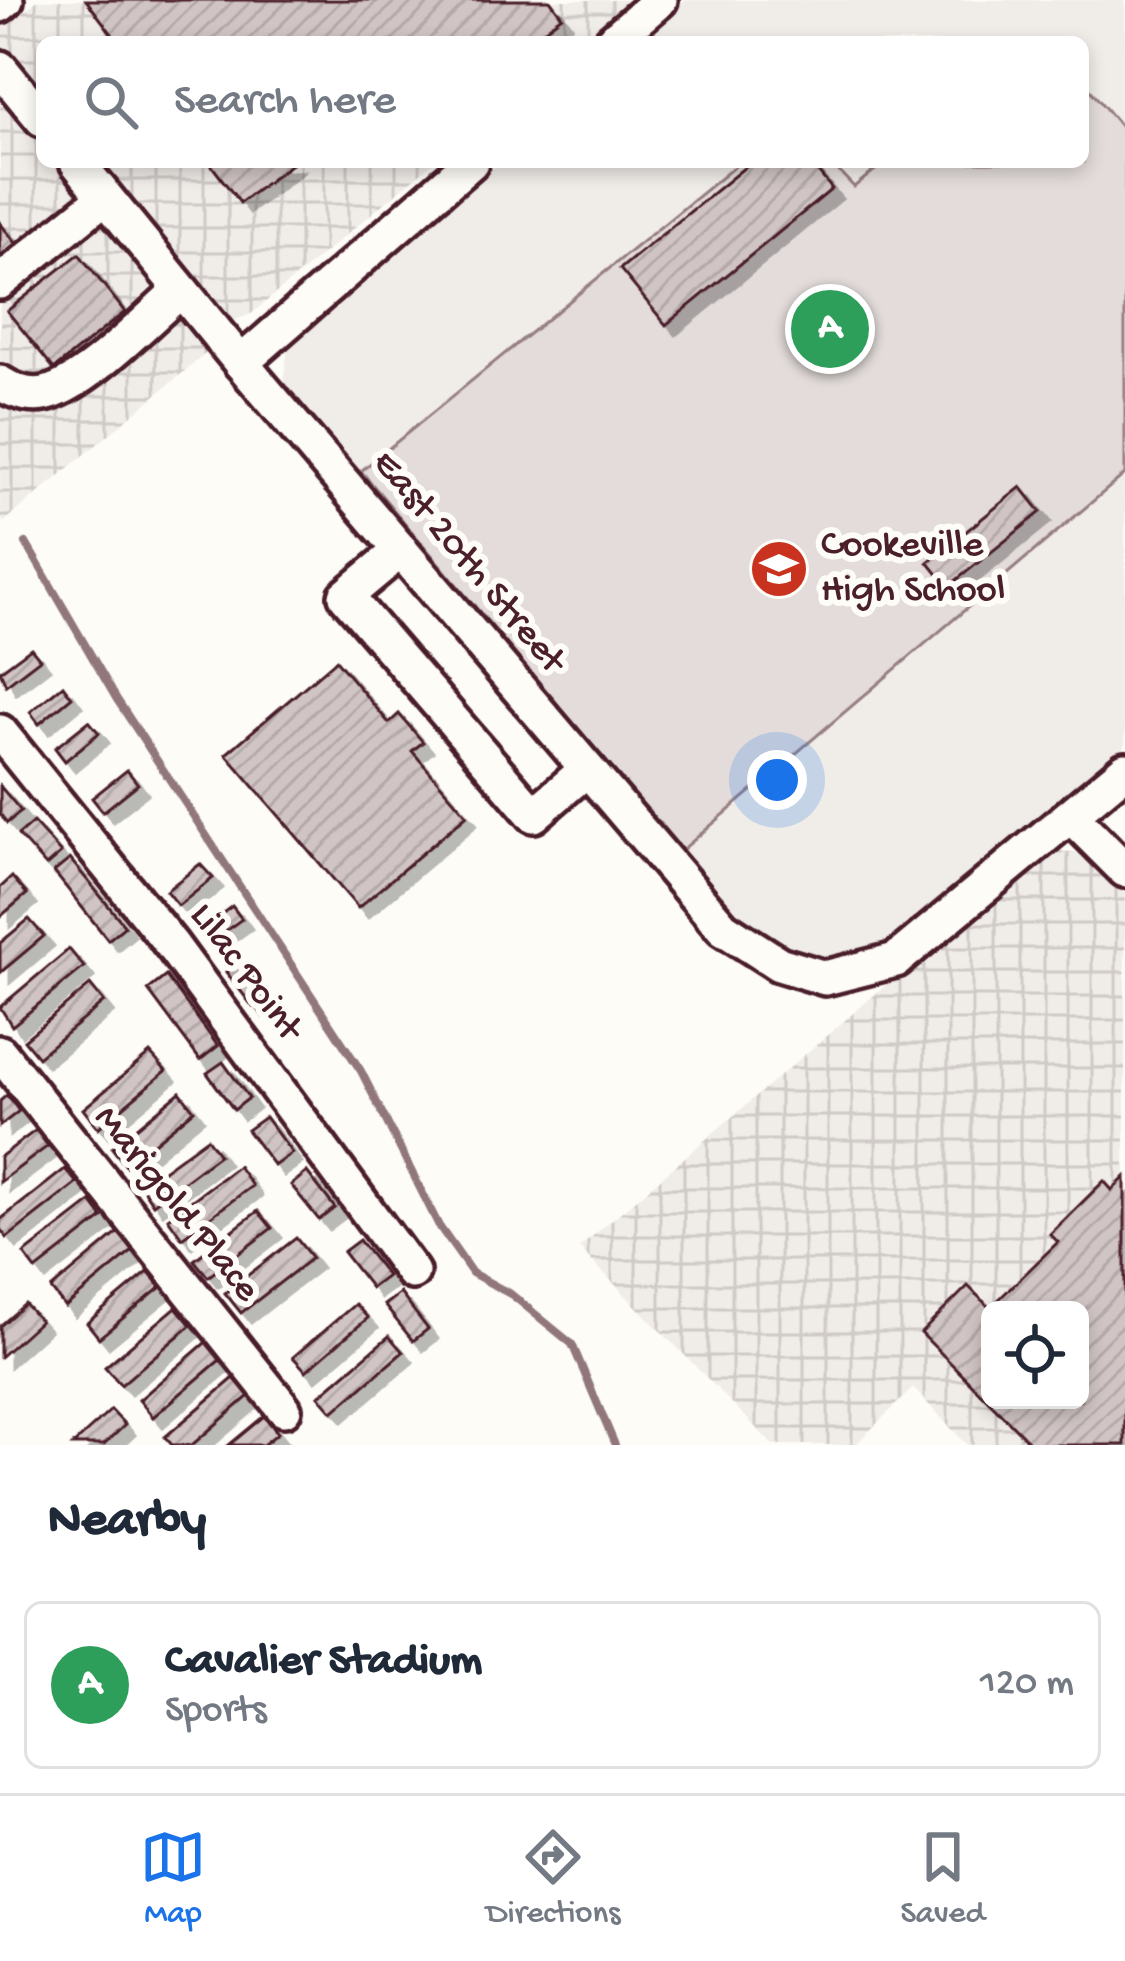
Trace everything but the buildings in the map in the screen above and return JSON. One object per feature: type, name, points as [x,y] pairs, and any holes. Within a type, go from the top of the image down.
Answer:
[{"type":"street","points":[[618,36],[660,0]]},
{"type":"street","points":[[2,74],[36,112]]},
{"type":"street","name":"East 20th Street","points":[[82,168],[241,363],[723,928],[779,964],[825,978],[896,960],[1070,816]]},
{"type":"street","points":[[241,363],[465,168]]},
{"type":"street","points":[[0,282],[105,196]]},
{"type":"street","points":[[0,383],[28,395],[54,392],[98,362],[182,290]]},
{"type":"street","points":[[400,550],[346,596],[533,815],[587,769]]},
{"type":"street","name":"Lilac Point","points":[[0,732],[171,944],[412,1272]]},
{"type":"street","points":[[1125,770],[1070,816],[1125,870]]},
{"type":"street","name":"Marigold Place","points":[[0,1053],[284,1409]]},
{"type":"shaded area","points":[[38,0],[628,0],[585,36],[36,36],[36,91],[0,47],[0,29]]},
{"type":"shaded area","name":"Cookeville High School","points":[[685,0],[1125,0],[1125,747],[900,937],[862,955],[829,960],[789,953],[726,915],[283,390],[288,346],[493,168],[1089,168],[1089,36],[644,36]]},
{"type":"shaded area","name":"Cookeville High School","points":[[1089,88],[1125,132],[1125,474],[681,851],[361,471],[733,168],[836,168],[854,187],[878,168],[1089,168]]},
{"type":"shaded area","points":[[0,92],[36,136],[36,168],[62,168],[210,350],[4,522],[0,517]]},
{"type":"shaded area","points":[[99,168],[427,168],[251,314],[235,320],[219,315]]},
{"type":"shaded area","points":[[1055,850],[1082,855],[1125,893],[1125,1445],[967,1445],[913,1388],[855,1445],[773,1445],[579,1248],[1031,861]]},
{"type":"waterway","points":[[26,543],[116,698],[361,1071],[439,1226],[472,1273],[512,1295],[572,1344],[615,1445]]},
{"type":"place","name":"Cavalier Stadium","points":[[830,329]]},
{"type":"place","name":"Cookeville High School","points":[[779,569]]}]
